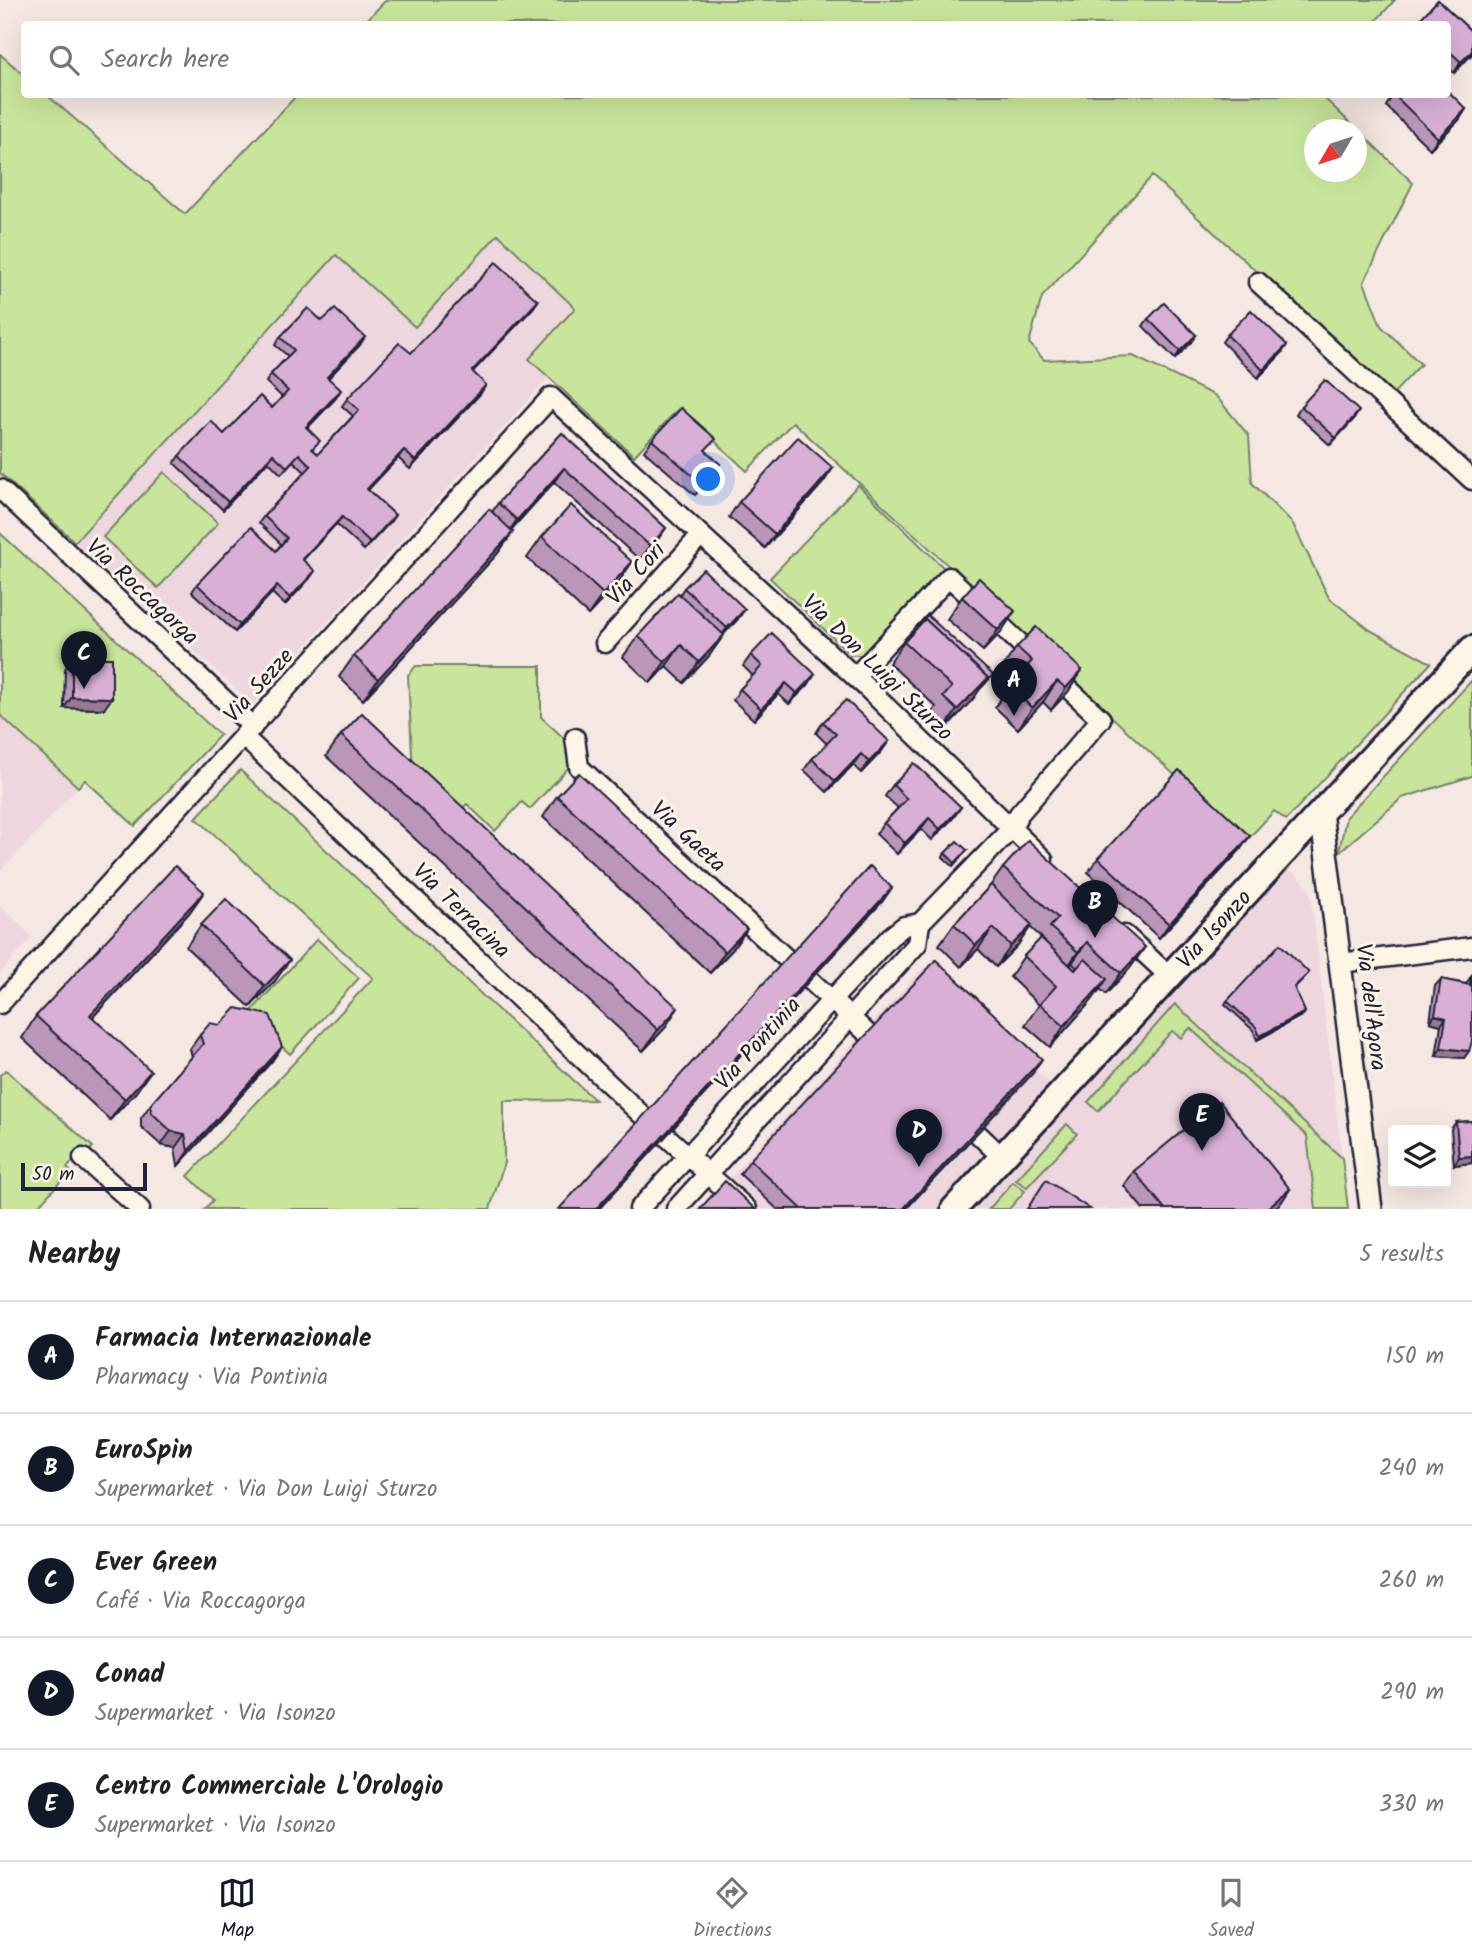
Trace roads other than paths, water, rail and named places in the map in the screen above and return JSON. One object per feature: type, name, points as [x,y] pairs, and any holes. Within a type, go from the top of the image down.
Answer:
[{"type":"main road","name":"Via Isonzo","points":[[954,1209],[1472,649]]},
{"type":"street","points":[[1258,282],[1472,480]]},
{"type":"street","name":"Via Don Luigi Sturzo","points":[[551,397],[855,677],[1060,875]]},
{"type":"street","name":"Via Sezze","points":[[0,1004],[551,397]]},
{"type":"street","name":"Via Roccagorga","points":[[0,489],[248,732]]},
{"type":"street","name":"Via Cori","points":[[606,643],[701,536]]},
{"type":"street","name":"Via Pontinia","points":[[639,1209],[890,937],[904,926],[920,923],[1011,830],[1019,814],[1101,719],[948,577],[855,677]]},
{"type":"street","name":"Via Terracina","points":[[248,732],[645,1118]]},
{"type":"street","name":"Via Gaeta","points":[[575,738],[579,766],[788,960]]},
{"type":"street","name":"Via dell'Agora","points":[[1321,812],[1371,1209]]},
{"type":"street","points":[[1110,921],[1169,976]]},
{"type":"street","name":"Via Pontinia","points":[[676,1209],[917,944],[920,923]]},
{"type":"street","points":[[1340,963],[1472,947]]},
{"type":"street","points":[[810,980],[867,1033]]},
{"type":"street","points":[[979,1135],[1002,1157]]},
{"type":"street","points":[[666,1136],[747,1209]]},
{"type":"street","points":[[83,1158],[140,1209]]},
{"type":"place","name":"Ever Green","points":[[84,689]]},
{"type":"place","name":"Farmacia Internazionale","points":[[1014,716]]},
{"type":"place","name":"EuroSpin","points":[[1095,938]]},
{"type":"place","name":"Centro Commerciale L'Orologio","points":[[1202,1151]]},
{"type":"place","name":"Conad","points":[[919,1167]]}]
